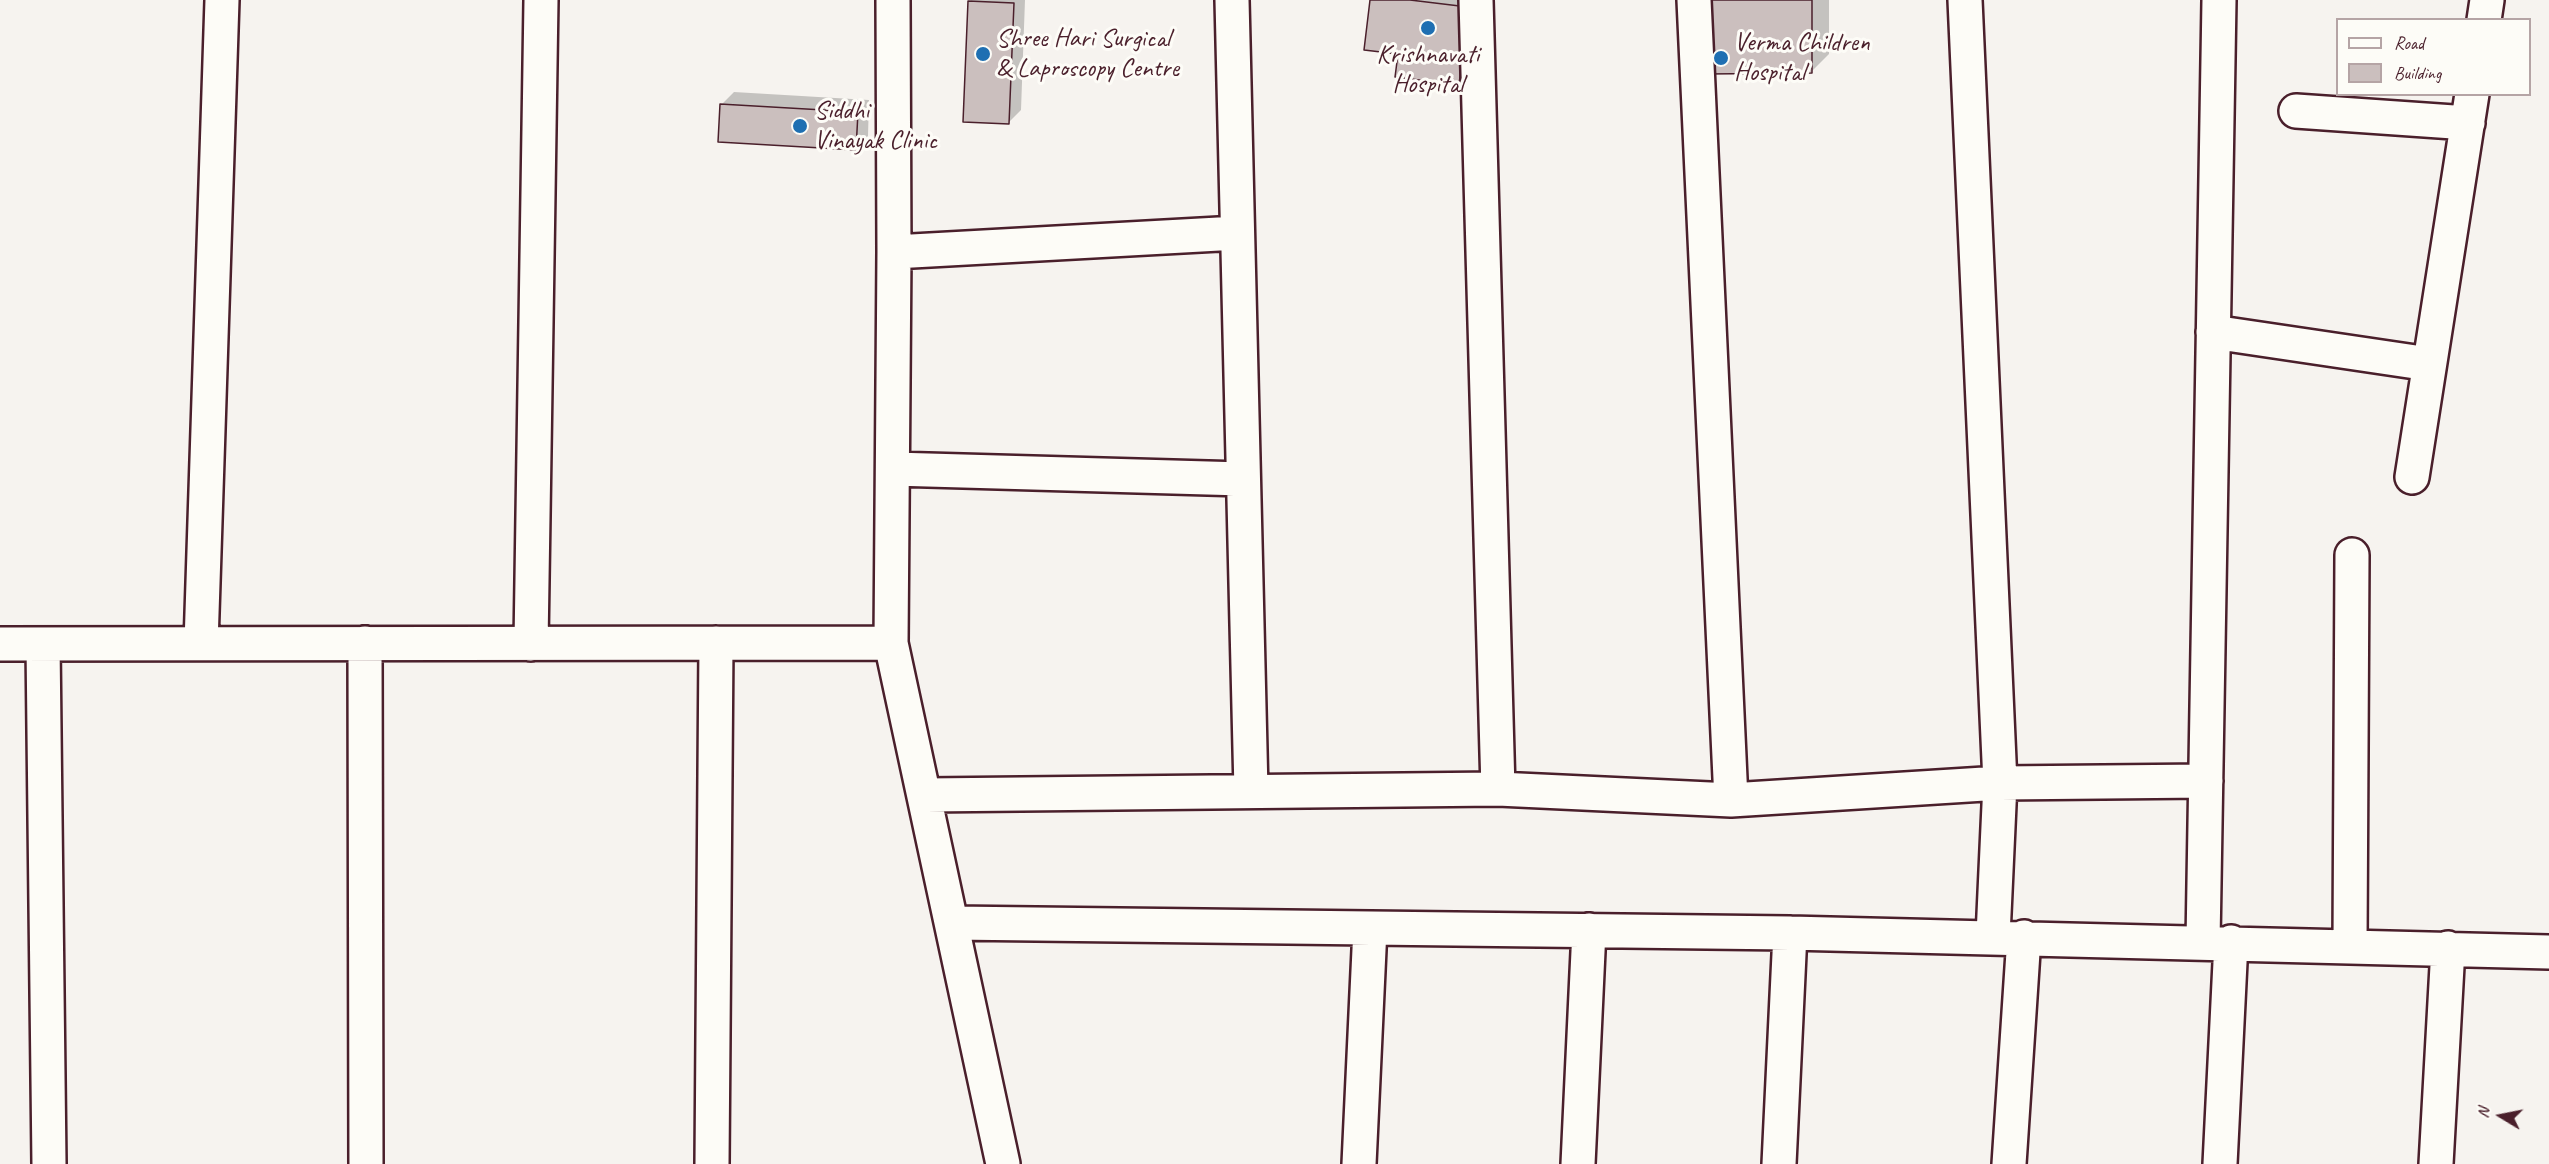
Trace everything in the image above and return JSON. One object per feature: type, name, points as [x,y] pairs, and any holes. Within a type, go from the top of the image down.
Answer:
[{"type":"street","points":[[201,644],[222,0]]},
{"type":"street","points":[[531,644],[541,0]]},
{"type":"street","points":[[892,0],[894,252],[891,643],[926,795],[1003,1164]]},
{"type":"street","points":[[1232,0],[1251,791]]},
{"type":"street","points":[[1476,0],[1498,789]]},
{"type":"street","points":[[1694,0],[1731,800]]},
{"type":"street","points":[[1965,0],[2009,937],[2009,1164]]},
{"type":"street","points":[[2219,0],[2206,780],[2217,942],[2220,1164]]},
{"type":"street","points":[[2484,18],[2487,0]]},
{"type":"street","points":[[2296,111],[2470,109],[2412,477]]},
{"type":"street","points":[[894,252],[1237,233]]},
{"type":"street","points":[[2213,332],[2429,364]]},
{"type":"street","points":[[893,470],[1243,478]]},
{"type":"street","points":[[2350,945],[2352,555]]},
{"type":"street","points":[[712,1164],[716,643]]},
{"type":"street","points":[[0,644],[891,643]]},
{"type":"street","points":[[43,644],[49,1164]]},
{"type":"street","points":[[365,644],[366,1164]]},
{"type":"street","points":[[926,795],[1498,789],[1731,800],[2000,783],[2206,780]]},
{"type":"street","points":[[952,923],[1790,933],[2350,945],[2549,952]]},
{"type":"street","points":[[1359,1164],[1370,927]]},
{"type":"street","points":[[1578,1164],[1589,930]]},
{"type":"street","points":[[1779,1164],[1790,933]]},
{"type":"street","points":[[2436,1164],[2448,948]]},
{"type":"building","points":[[1370,0],[1410,0],[1468,7],[1459,85],[1395,77],[1398,54],[1364,50]]},
{"type":"building","points":[[1707,0],[1812,0],[1812,73],[1706,74]]},
{"type":"building","points":[[968,1],[1014,3],[1009,124],[963,122]]},
{"type":"building","points":[[720,104],[858,112],[856,150],[718,142]]},
{"type":"place","name":"Krishnavati Hospital","points":[[1428,28]]},
{"type":"place","name":"Shree Hari Surgical & Laproscopy Centre","points":[[983,54]]},
{"type":"place","name":"Verma Children Hospital","points":[[1721,58]]},
{"type":"place","name":"Siddhi Vinayak Clinic","points":[[800,126]]}]
